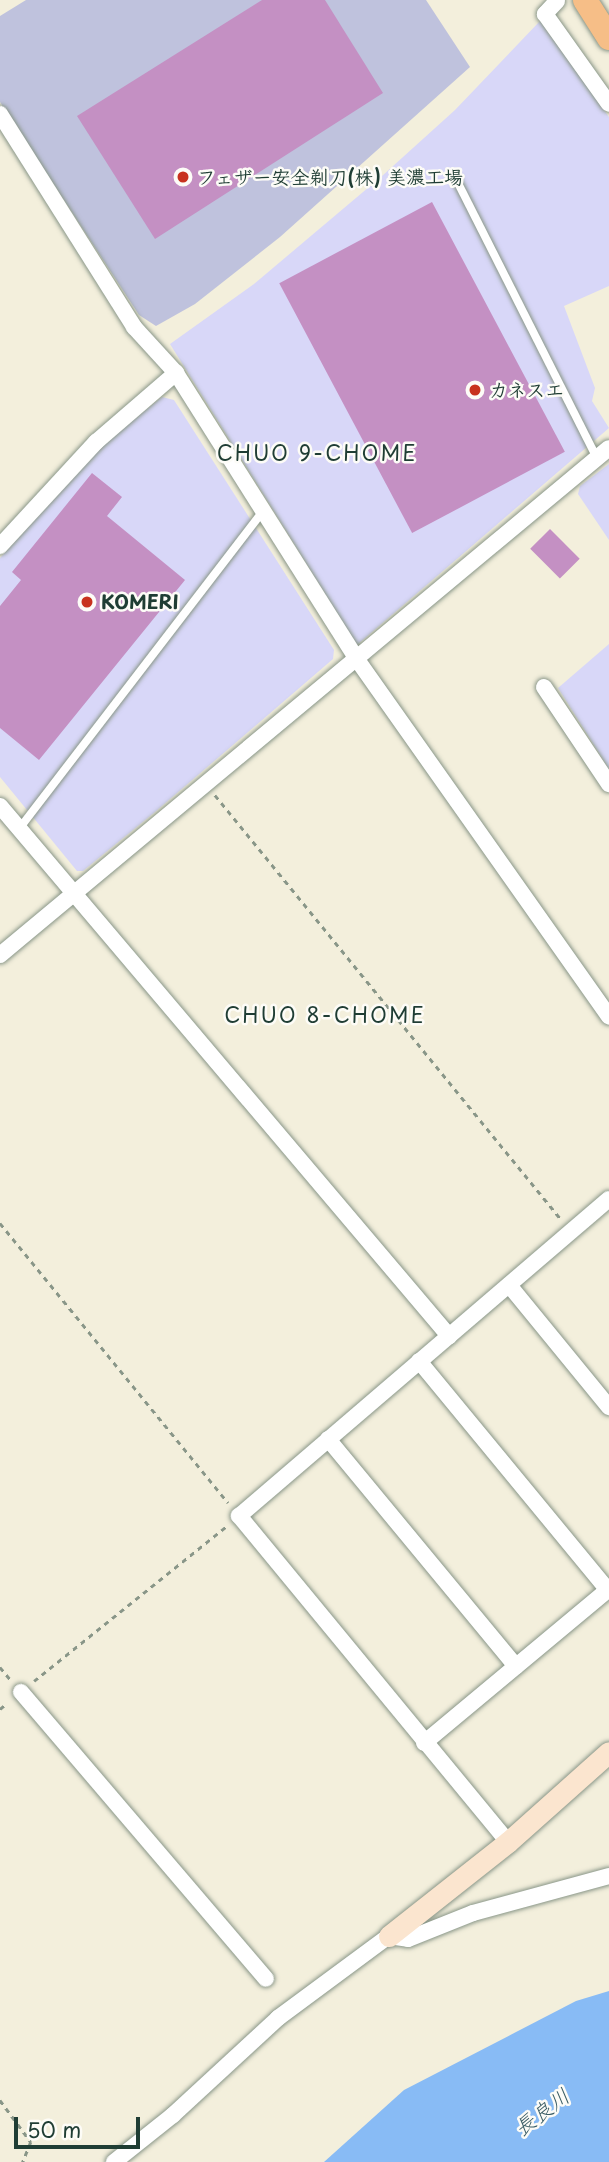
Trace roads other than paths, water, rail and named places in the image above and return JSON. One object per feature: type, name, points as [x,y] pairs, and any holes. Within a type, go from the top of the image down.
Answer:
[{"type":"main road","points":[[585,0],[609,38]]},
{"type":"street","points":[[557,1],[545,15],[609,104]]},
{"type":"street","points":[[0,114],[134,327],[176,373],[356,658],[609,1017]]},
{"type":"street","points":[[0,546],[96,442],[176,373]]},
{"type":"street","points":[[0,955],[204,782],[603,453]]},
{"type":"street","points":[[544,687],[609,784]]},
{"type":"street","points":[[0,806],[449,1336]]},
{"type":"street","points":[[508,1842],[239,1516],[571,1232],[606,1209]]},
{"type":"street","points":[[509,1285],[609,1407]]},
{"type":"street","points":[[419,1361],[608,1590],[424,1743]]},
{"type":"street","points":[[328,1439],[516,1666]]},
{"type":"street","points":[[21,1692],[266,1979]]},
{"type":"street","points":[[114,2162],[173,2115],[278,2018],[389,1936],[508,1842],[609,1752]]},
{"type":"street","points":[[389,1936],[408,1939],[473,1913],[609,1876]]},
{"type":"lane","points":[[456,179],[603,453]]},
{"type":"lane","points":[[19,829],[263,511]]},
{"type":"water","name":"長良川","points":[[609,1991],[609,2162],[324,2162],[404,2090],[576,2001]]},
{"type":"place","name":"フェザー安全剃刀(株) 美濃工場","points":[[183,177]]},
{"type":"place","name":"カネスエ","points":[[475,390]]},
{"type":"place","name":"KOMERI","points":[[87,602]]},
{"type":"district","name":"CHUO 9-CHOME","points":[[317,452]]},
{"type":"district","name":"CHUO 8-CHOME","points":[[325,1014]]}]
